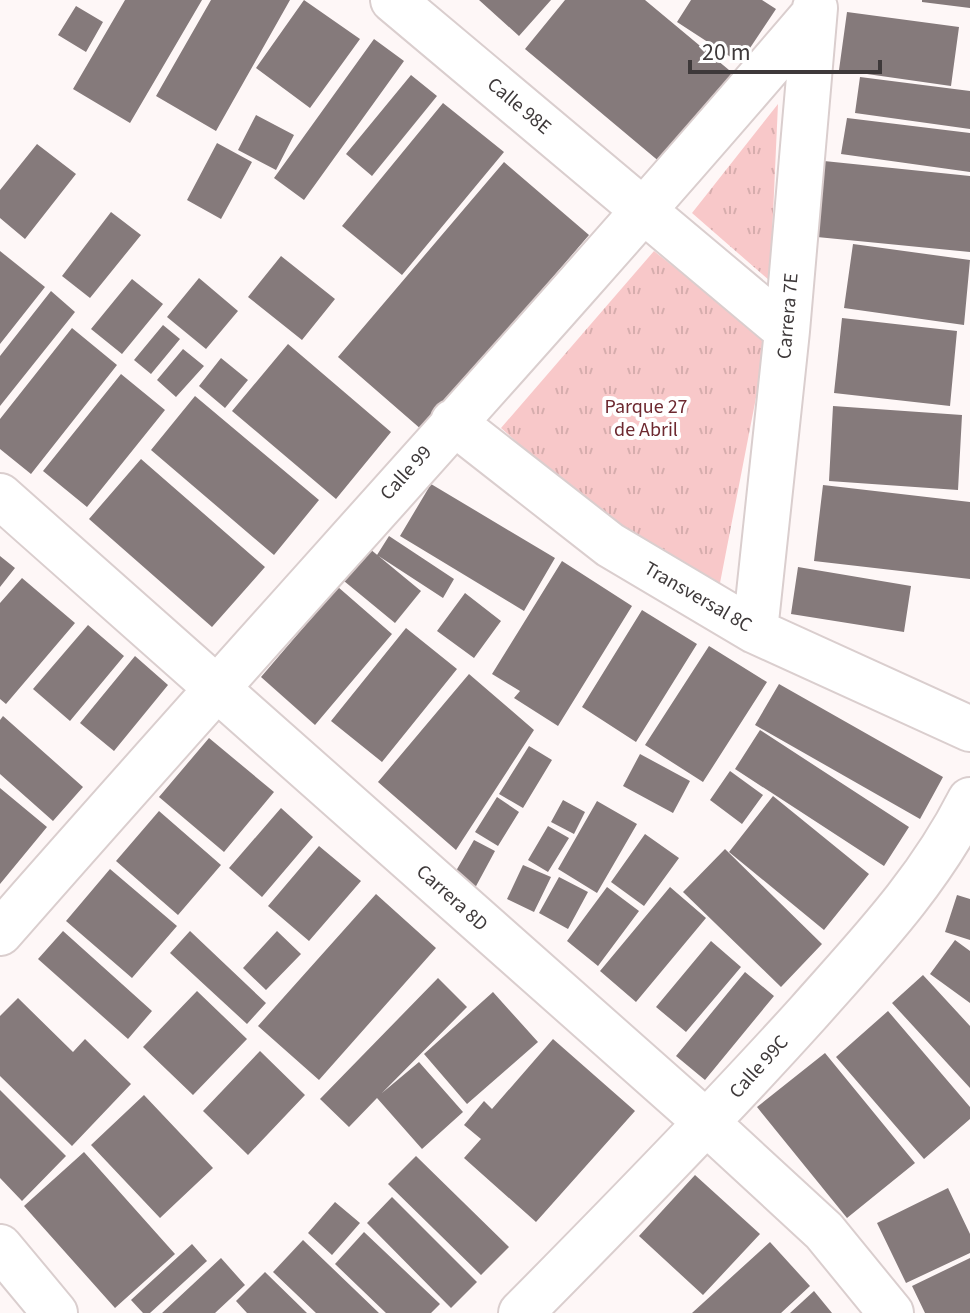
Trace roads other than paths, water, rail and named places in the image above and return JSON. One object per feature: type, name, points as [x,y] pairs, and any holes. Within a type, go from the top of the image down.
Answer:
[{"type":"street","name":"Calle 98E","points":[[393,0],[787,331]]},
{"type":"street","name":"Calle 99","points":[[0,933],[215,688],[645,211],[815,7]]},
{"type":"street","name":"Carrera 7E","points":[[755,631],[787,331],[815,7]]},
{"type":"street","name":"Transversal 8C","points":[[453,422],[610,545],[755,631],[970,729]]},
{"type":"street","name":"Carrera 8D","points":[[0,496],[708,1124],[824,1231],[891,1313]]},
{"type":"street","name":"Calle 99C","points":[[521,1313],[708,1124],[912,896],[949,841],[970,800]]},
{"type":"street","points":[[0,1247],[55,1313]]},
{"type":"park label","name":"Parque 27 de Abril","points":[[646,418]]}]
